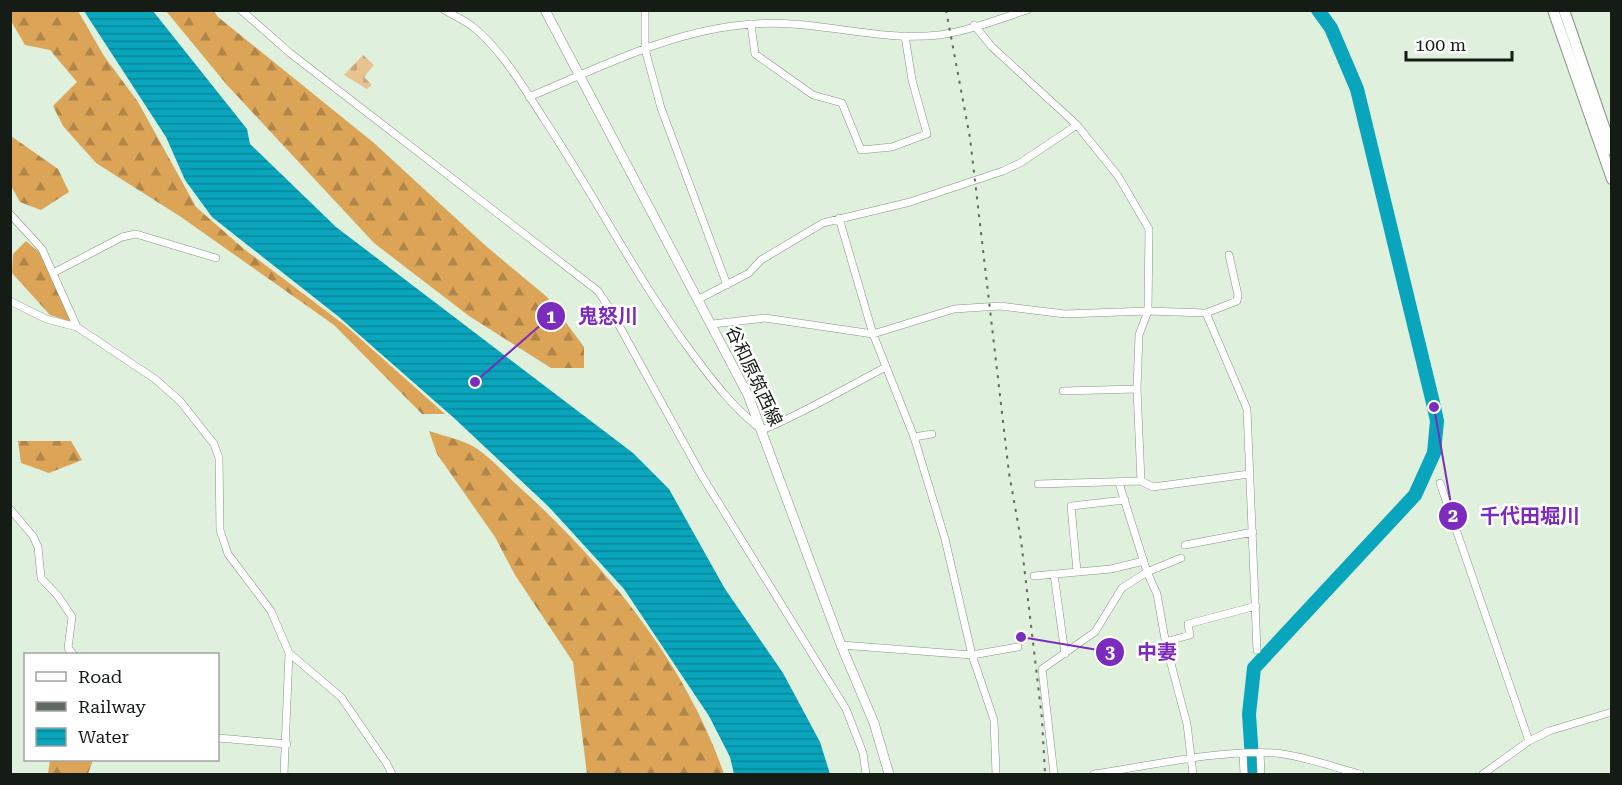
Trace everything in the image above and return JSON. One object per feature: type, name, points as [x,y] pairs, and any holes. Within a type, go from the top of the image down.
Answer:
[{"type":"highway","points":[[1553,10],[1611,179]]},
{"type":"highway","points":[[1564,10],[1611,150]]},
{"type":"main road","name":"谷和原筑西線","points":[[545,10],[748,395],[841,645],[874,723],[889,774]]},
{"type":"street","points":[[241,10],[290,53],[597,291],[610,309],[702,476],[846,709],[863,753],[866,774]]},
{"type":"street","points":[[444,10],[471,25],[496,50],[585,181],[623,251],[680,336],[716,385],[748,420],[762,430],[794,418],[831,395],[886,367]]},
{"type":"street","points":[[645,10],[645,49],[668,131],[727,285]]},
{"type":"street","points":[[529,97],[645,49],[717,29],[751,24],[833,27],[905,36],[940,35],[1027,10]]},
{"type":"street","points":[[751,24],[755,54],[813,95],[842,103],[861,150],[892,147],[927,134],[912,80],[905,36]]},
{"type":"street","points":[[974,25],[992,47],[1077,124],[1118,176],[1149,229],[1148,310],[1139,334],[1137,389],[1141,481]]},
{"type":"street","points":[[699,299],[749,273],[760,260],[823,223],[910,202],[1003,171],[1020,163],[1077,124]]},
{"type":"street","points":[[10,214],[42,249],[55,272],[77,327]]},
{"type":"street","points":[[839,218],[873,334],[914,437],[945,539],[972,655],[994,720],[996,774]]},
{"type":"street","points":[[55,272],[122,237],[136,234],[216,258]]},
{"type":"street","points":[[712,324],[765,318],[873,334],[954,309],[1000,306],[1065,314],[1148,310],[1206,313],[1237,301],[1238,295],[1229,255]]},
{"type":"street","points":[[10,301],[46,318],[77,327],[155,379],[180,401],[214,444],[219,458],[220,530],[228,554],[271,611],[289,653],[285,774]]},
{"type":"street","points":[[1206,313],[1247,409],[1257,650]]},
{"type":"street","points":[[1063,391],[1137,389]]},
{"type":"street","points":[[914,437],[932,434]]},
{"type":"street","points":[[1038,484],[1141,481],[1153,487],[1249,474]]},
{"type":"street","points":[[1119,483],[1147,572],[1157,594],[1166,642],[1187,724],[1193,774]]},
{"type":"street","points":[[1440,483],[1529,741]]},
{"type":"street","points":[[1077,571],[1071,506],[1125,500]]},
{"type":"street","points":[[10,509],[38,547],[41,578],[58,596],[72,617],[68,648],[72,653]]},
{"type":"street","points":[[1185,545],[1253,532]]},
{"type":"street","points":[[1054,774],[1042,669],[1095,632],[1122,588],[1147,572],[1181,558]]},
{"type":"street","points":[[1034,576],[1111,569],[1144,561]]},
{"type":"street","points":[[1054,574],[1065,654]]},
{"type":"street","points":[[1166,642],[1190,635],[1188,624],[1256,606]]},
{"type":"street","points":[[841,645],[972,655],[1018,647]]},
{"type":"street","points":[[289,653],[341,698],[392,774]]},
{"type":"street","points":[[1484,774],[1529,741],[1568,723],[1611,712]]},
{"type":"street","points":[[219,738],[287,744]]},
{"type":"street","points":[[1094,774],[1192,759],[1260,752],[1279,753],[1360,774]]},
{"type":"street","points":[[1260,752],[1261,774]]},
{"type":"street","points":[[1243,753],[1244,774]]},
{"type":"green space","points":[[11,10],[78,11],[104,56],[138,102],[196,207],[244,249],[346,326],[445,414],[422,414],[334,325],[181,217],[96,163],[63,126],[53,106],[77,82],[50,50],[25,45],[11,21]]},
{"type":"green space","points":[[166,11],[214,11],[218,17],[374,143],[487,247],[547,297],[584,347],[584,368],[551,368],[469,316],[374,243],[227,85]]},
{"type":"green space","points":[[363,55],[374,65],[364,77],[372,85],[367,89],[344,75]]},
{"type":"green space","points":[[11,136],[58,169],[69,192],[41,210],[20,202],[11,186]]},
{"type":"green space","points":[[26,241],[40,253],[72,322],[50,315],[12,273],[13,254]]},
{"type":"green space","points":[[429,431],[466,443],[487,456],[581,547],[611,581],[665,654],[688,693],[708,733],[724,774],[587,774],[573,662],[515,575],[495,537],[437,454]]},
{"type":"green space","points":[[18,441],[71,441],[82,460],[49,473],[21,463]]},
{"type":"green space","points":[[50,761],[93,761],[88,774],[48,774]]},
{"type":"water","points":[[84,11],[153,11],[247,129],[250,144],[336,227],[633,453],[669,489],[725,589],[783,673],[820,742],[830,774],[734,774],[730,757],[709,716],[624,589],[549,507],[454,418],[339,317],[212,217],[185,180],[166,137]]},
{"type":"waterway","points":[[1253,774],[1249,714],[1254,668],[1415,495],[1434,453],[1437,421],[1357,89],[1331,28],[1318,10]]},
{"type":"railway","points":[[946,10],[970,138],[1009,473],[1021,540],[1042,719],[1045,774]]},
{"type":"place","name":"鬼怒川","points":[[475,382]]},
{"type":"place","name":"千代田堀川","points":[[1434,407]]},
{"type":"place","name":"中妻","points":[[1021,637]]}]
